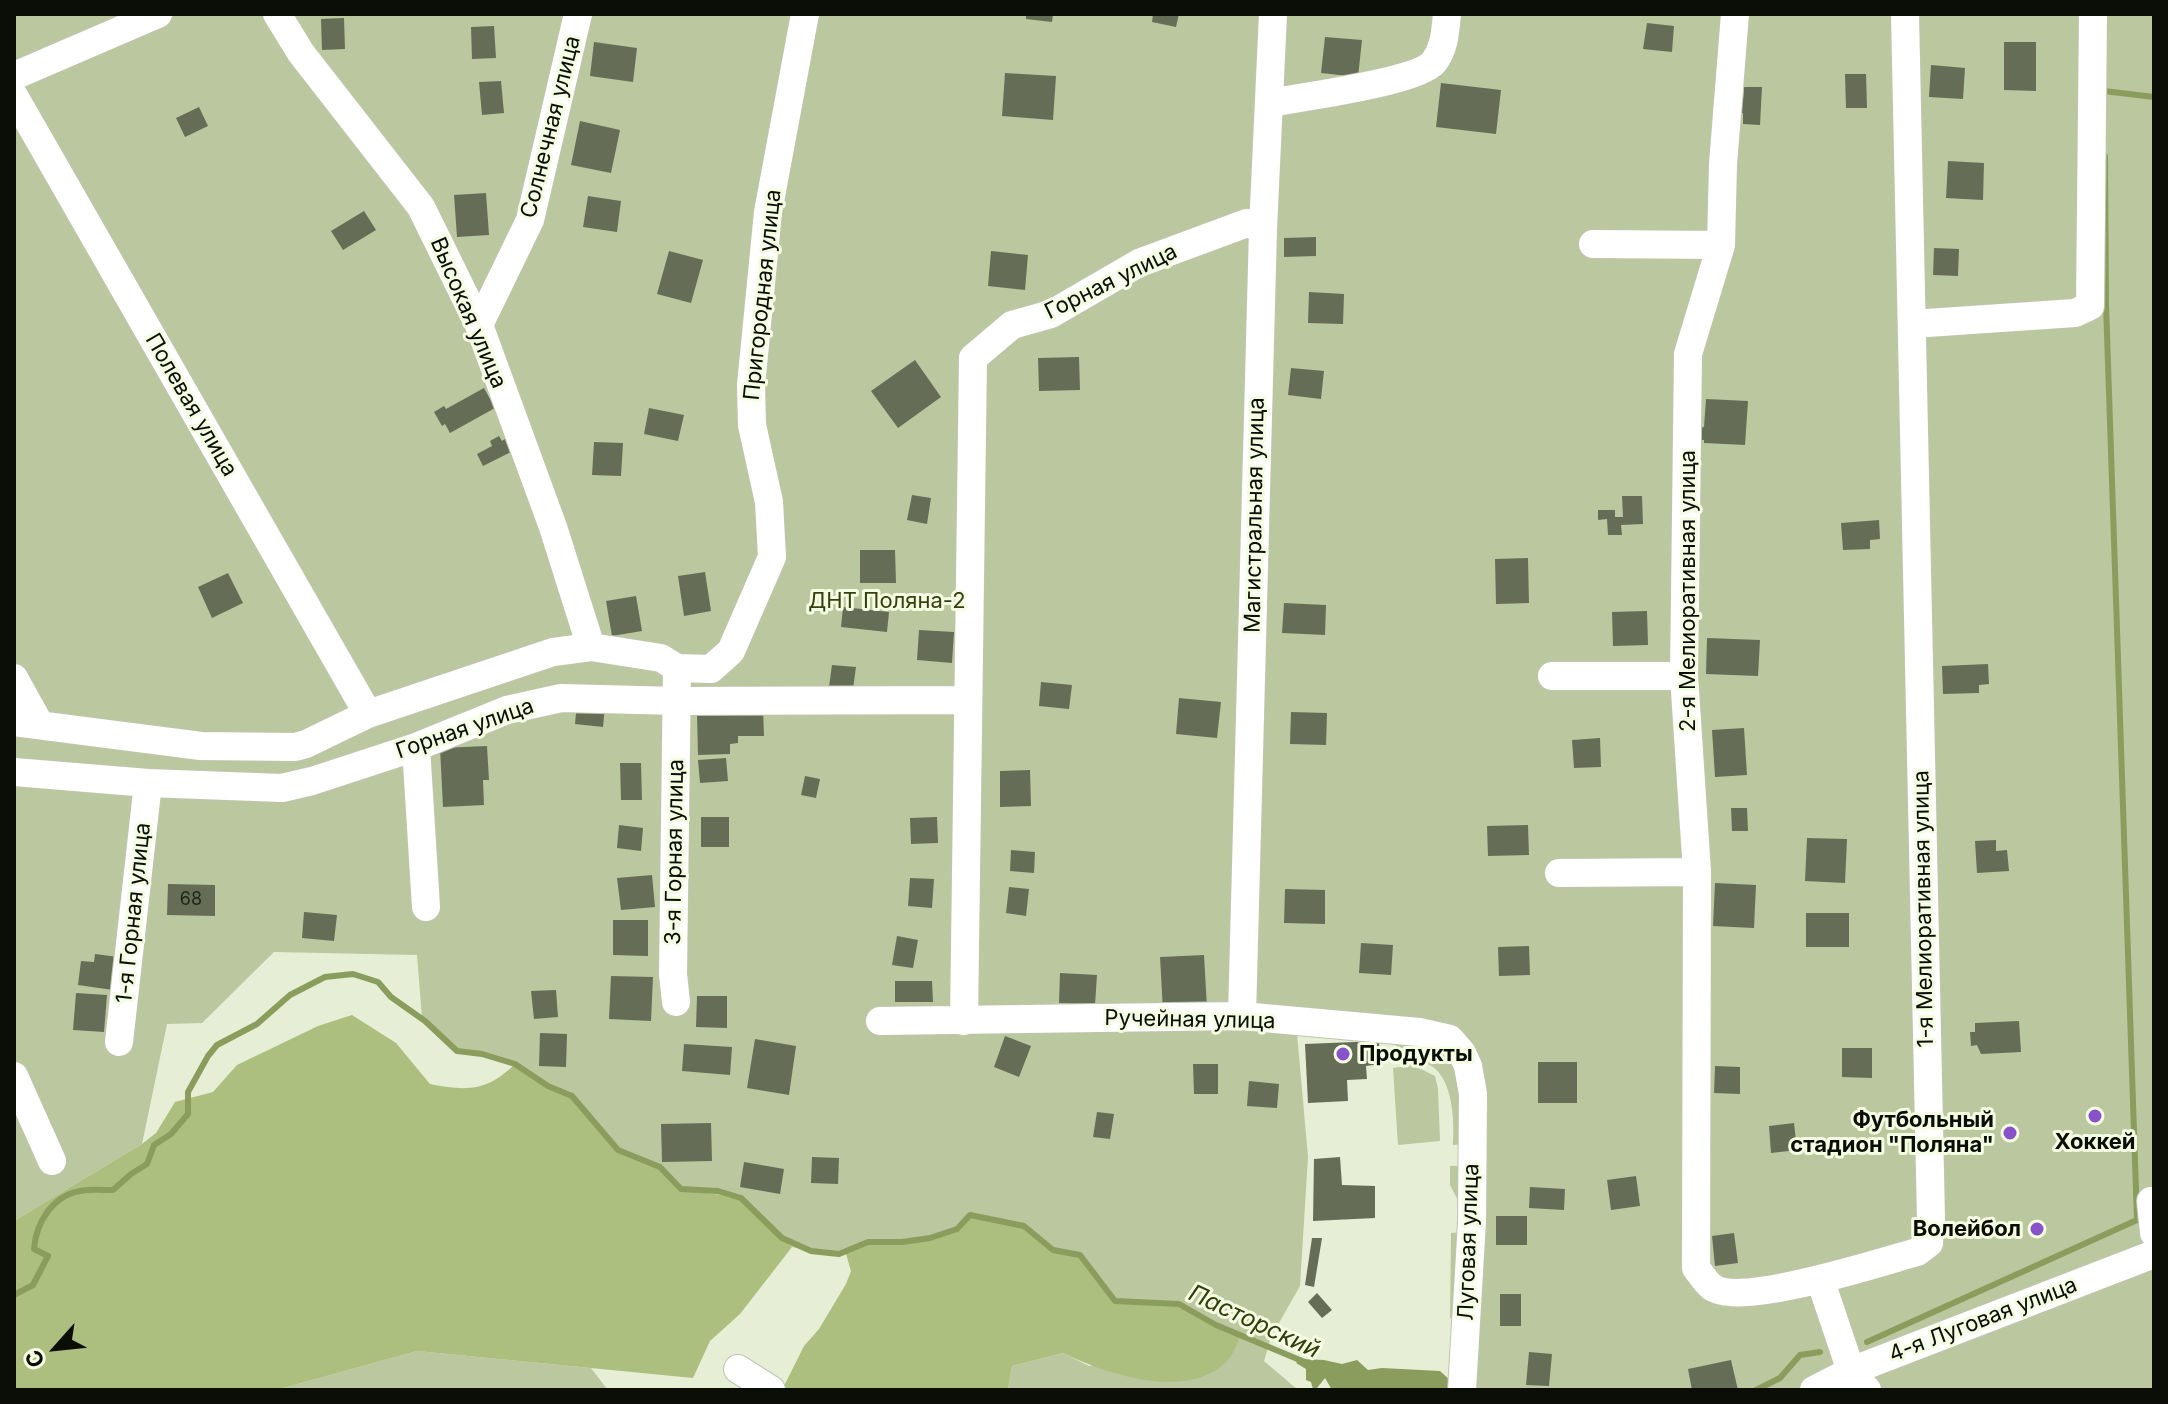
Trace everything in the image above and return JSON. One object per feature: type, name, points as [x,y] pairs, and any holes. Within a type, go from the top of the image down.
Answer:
[{"type":"street","points":[[14,76],[158,14]]},
{"type":"street","name":"Высокая улица","points":[[277,14],[301,53],[421,207],[479,325],[553,527],[591,647]]},
{"type":"street","name":"Солнечная улица","points":[[479,325],[530,220],[578,14]]},
{"type":"street","name":"Пригородная улица","points":[[677,668],[711,669],[731,651],[772,557],[769,502],[752,425],[751,385],[768,212],[805,14]]},
{"type":"street","name":"Магистральная улица","points":[[1242,1016],[1263,229],[1273,14]]},
{"type":"street","points":[[1270,103],[1410,76],[1432,65],[1444,44],[1447,14]]},
{"type":"street","name":"2-я Мелиоративная улица","points":[[1696,1268],[1697,872],[1684,676],[1688,354],[1721,245],[1723,164],[1735,14]]},
{"type":"street","name":"1-я Мелиоративная улица","points":[[1696,1268],[1713,1289],[1743,1294],[1820,1279],[1917,1252],[1929,1243],[1931,1203],[1905,14]]},
{"type":"street","points":[[1912,324],[2075,313],[2090,306],[2093,14]]},
{"type":"street","name":"Полевая улица","points":[[14,96],[368,714]]},
{"type":"street","name":"Горная улица","points":[[964,1021],[973,358],[1012,325],[1051,314],[1139,263],[1247,223],[1263,229]]},
{"type":"street","points":[[1593,244],[1721,245]]},
{"type":"street","points":[[14,678],[26,722],[201,746],[295,747],[368,714],[553,652],[591,647],[661,658],[677,668]]},
{"type":"street","name":"3-я Горная улица","points":[[676,1002],[673,974],[677,668]]},
{"type":"street","points":[[1552,676],[1684,676]]},
{"type":"street","name":"Горная улица","points":[[14,772],[148,783],[282,788],[416,747],[507,710],[561,698],[678,701],[968,700]]},
{"type":"street","points":[[416,747],[426,907]]},
{"type":"street","name":"1-я Горная улица","points":[[119,1042],[148,783]]},
{"type":"street","points":[[1559,873],[1697,872]]},
{"type":"street","name":"Ручейная улица","points":[[880,1021],[1242,1016],[1419,1032],[1450,1039],[1468,1066],[1473,1094]]},
{"type":"street","points":[[14,1076],[52,1161]]},
{"type":"street","name":"Луговая улица","points":[[1462,1390],[1472,1221],[1473,1094]]},
{"type":"street","points":[[2151,1201],[2154,1233]]},
{"type":"street","name":"4-я Луговая улица","points":[[1814,1390],[1859,1380],[2154,1254]]},
{"type":"street","points":[[1820,1279],[1859,1380]]},
{"type":"street","points":[[738,1369],[771,1390]]},
{"type":"green space","name":"ДНТ Поляна-2","points":[[14,14],[2154,14],[2154,1390],[1462,1390],[1467,1319],[1450,1318],[1451,1233],[1474,1231],[1450,1185],[1450,1166],[1474,1165],[1473,1143],[1453,1145],[1450,1098],[1441,1075],[1424,1063],[1428,1049],[1396,1048],[1394,1029],[1296,1022],[1308,1157],[1300,1286],[1271,1337],[1264,1361],[1298,1390],[1008,1390],[1012,1366],[1063,1353],[1089,1366],[1241,1335],[1179,1304],[1115,1301],[1080,1255],[1056,1251],[1024,1226],[957,1229],[899,1242],[868,1242],[846,1254],[792,1247],[741,1198],[681,1189],[660,1167],[618,1150],[572,1096],[545,1084],[515,1064],[457,1051],[422,1018],[417,955],[274,952],[202,1023],[167,1024],[142,1144],[14,1221]]},
{"type":"green space","points":[[1413,1065],[1435,1076],[1440,1141],[1398,1145],[1393,1068]]},
{"type":"green space","points":[[417,1351],[591,1368],[607,1389],[615,1390],[276,1390]]},
{"type":"shaded area","points":[[352,1015],[396,1043],[430,1084],[476,1087],[495,1080],[515,1064],[545,1084],[572,1096],[618,1150],[660,1167],[681,1189],[741,1198],[792,1247],[740,1314],[710,1341],[693,1378],[417,1351],[276,1390],[14,1390],[14,1221],[142,1144],[156,1133],[175,1102],[213,1092],[237,1065],[318,1026]]},
{"type":"shaded area","points":[[970,1215],[1024,1226],[1056,1251],[1080,1255],[1115,1301],[1179,1304],[1241,1335],[1233,1353],[1210,1374],[1169,1382],[1101,1369],[1063,1353],[1012,1366],[1008,1390],[782,1390],[804,1346],[819,1329],[846,1284],[851,1271],[846,1254],[868,1242],[899,1242],[957,1229]]},
{"type":"shaded area","points":[[1301,1359],[1342,1364],[1357,1360],[1368,1370],[1440,1371],[1451,1381],[1449,1390],[1332,1390],[1325,1378],[1313,1389],[1311,1382],[1306,1380],[1306,1369],[1296,1363]]},
{"type":"building","points":[[1026,14],[1053,14],[1052,22],[1026,19]]},
{"type":"building","points":[[1153,14],[1179,14],[1176,27],[1152,22]]},
{"type":"building","points":[[344,18],[345,49],[322,50],[321,19]]},
{"type":"building","points":[[1647,23],[1674,26],[1672,52],[1643,49]]},
{"type":"building","points":[[494,26],[496,58],[472,59],[471,27]]},
{"type":"building","points":[[1325,37],[1362,40],[1358,77],[1321,73]]},
{"type":"building","points":[[594,42],[637,48],[633,82],[590,76]]},
{"type":"building","points":[[2004,42],[2036,42],[2036,91],[2004,90]]},
{"type":"building","points":[[1931,65],[1965,68],[1963,99],[1929,97]]},
{"type":"building","points":[[1005,73],[1056,76],[1053,120],[1002,116]]},
{"type":"building","points":[[1845,74],[1866,74],[1867,108],[1846,108]]},
{"type":"building","points":[[501,81],[504,113],[482,115],[479,82]]},
{"type":"building","points":[[1441,83],[1501,90],[1496,134],[1436,127]]},
{"type":"building","points":[[1744,87],[1762,87],[1760,125],[1743,124],[1743,113],[1732,113],[1733,98],[1743,99]]},
{"type":"building","points":[[199,107],[208,126],[185,137],[176,118]]},
{"type":"building","points":[[580,121],[620,130],[611,173],[571,165]]},
{"type":"building","points":[[1948,161],[1984,163],[1983,200],[1946,198]]},
{"type":"building","points":[[486,193],[489,235],[457,237],[454,195]]},
{"type":"building","points":[[588,196],[621,201],[617,232],[583,227]]},
{"type":"building","points":[[364,211],[376,230],[343,250],[331,231]]},
{"type":"building","points":[[1316,237],[1316,256],[1284,257],[1284,238]]},
{"type":"building","points":[[1934,248],[1959,249],[1958,276],[1933,275]]},
{"type":"building","points":[[669,251],[703,260],[691,303],[657,294]]},
{"type":"building","points":[[991,251],[1028,255],[1025,290],[988,286]]},
{"type":"building","points":[[1309,292],[1344,294],[1343,324],[1308,323]]},
{"type":"building","points":[[1079,357],[1080,390],[1039,391],[1038,358]]},
{"type":"building","points":[[915,360],[941,397],[898,428],[871,391]]},
{"type":"building","points":[[1291,368],[1324,371],[1321,399],[1288,395]]},
{"type":"building","points":[[484,388],[495,408],[450,433],[445,424],[442,426],[434,412],[444,406],[446,409]]},
{"type":"building","points":[[1706,399],[1748,401],[1745,445],[1704,443],[1704,440],[1694,439],[1694,429],[1704,427]]},
{"type":"building","points":[[649,408],[684,415],[678,441],[644,434]]},
{"type":"building","points":[[499,436],[502,441],[505,439],[511,452],[483,466],[477,454],[492,446],[490,441]]},
{"type":"building","points":[[594,442],[623,443],[621,476],[592,475]]},
{"type":"building","points":[[912,495],[931,498],[927,524],[907,520]]},
{"type":"building","points":[[1622,496],[1642,496],[1643,524],[1621,525],[1622,535],[1608,535],[1607,519],[1598,520],[1598,510],[1615,510],[1615,517],[1623,517]]},
{"type":"building","points":[[1879,520],[1880,539],[1870,540],[1870,549],[1843,550],[1841,523]]},
{"type":"building","points":[[860,550],[895,550],[896,583],[860,583]]},
{"type":"building","points":[[1528,558],[1529,603],[1496,604],[1495,559]]},
{"type":"building","points":[[705,572],[711,611],[684,616],[678,576]]},
{"type":"building","points":[[228,573],[243,603],[212,618],[198,587]]},
{"type":"building","points":[[636,596],[642,631],[612,636],[606,601]]},
{"type":"building","points":[[1284,603],[1326,605],[1325,635],[1282,633]]},
{"type":"building","points":[[843,607],[889,612],[887,632],[841,627]]},
{"type":"building","points":[[1647,611],[1648,645],[1613,646],[1612,612]]},
{"type":"building","points":[[919,630],[954,632],[952,663],[917,660]]},
{"type":"building","points":[[1707,638],[1760,640],[1758,676],[1706,674]]},
{"type":"building","points":[[1988,664],[1989,684],[1979,685],[1979,693],[1943,694],[1942,666]]},
{"type":"building","points":[[832,665],[856,667],[853,689],[829,687]]},
{"type":"building","points":[[1041,682],[1072,685],[1069,709],[1039,706]]},
{"type":"building","points":[[1179,698],[1221,702],[1217,738],[1176,734]]},
{"type":"building","points":[[577,703],[605,706],[603,727],[575,724]]},
{"type":"building","points":[[763,709],[764,736],[738,736],[738,743],[730,744],[730,754],[698,755],[697,715]]},
{"type":"building","points":[[1291,712],[1327,713],[1326,745],[1290,744]]},
{"type":"building","points":[[1744,728],[1747,775],[1715,777],[1712,730]]},
{"type":"building","points":[[1600,738],[1601,767],[1574,768],[1572,740]]},
{"type":"building","points":[[487,746],[489,780],[483,780],[484,805],[443,807],[440,748]]},
{"type":"building","points":[[726,758],[728,781],[700,783],[698,760]]},
{"type":"building","points":[[620,763],[641,763],[642,800],[621,800]]},
{"type":"building","points":[[1030,770],[1031,806],[1000,807],[1000,771]]},
{"type":"building","points":[[805,776],[820,779],[816,798],[801,795]]},
{"type":"building","points":[[1731,808],[1747,808],[1748,831],[1732,831]]},
{"type":"building","points":[[701,817],[729,817],[729,847],[701,847]]},
{"type":"building","points":[[937,817],[938,843],[911,844],[910,818]]},
{"type":"building","points":[[619,825],[643,828],[641,851],[617,848]]},
{"type":"building","points":[[1528,825],[1529,855],[1488,856],[1487,826]]},
{"type":"building","points":[[1807,838],[1847,839],[1845,883],[1805,881]]},
{"type":"building","points":[[1996,840],[1996,851],[2007,850],[2009,871],[1977,873],[1975,841]]},
{"type":"building","points":[[1011,850],[1035,852],[1034,873],[1010,871]]},
{"type":"building","points":[[652,875],[655,907],[621,910],[617,878]]},
{"type":"building","points":[[910,878],[934,879],[932,908],[908,906]]},
{"type":"building","points":[[1715,883],[1756,885],[1754,928],[1713,926]]},
{"type":"building","points":[[168,884],[215,885],[215,916],[167,915]]},
{"type":"building","points":[[1009,887],[1029,889],[1026,916],[1006,913]]},
{"type":"building","points":[[1285,889],[1325,890],[1325,924],[1284,923]]},
{"type":"building","points":[[304,912],[337,915],[334,941],[302,938]]},
{"type":"building","points":[[1806,913],[1849,913],[1849,947],[1806,947]]},
{"type":"building","points":[[613,920],[648,920],[648,956],[613,955]]},
{"type":"building","points":[[897,936],[918,940],[913,968],[892,965]]},
{"type":"building","points":[[1361,943],[1393,945],[1391,975],[1359,973]]},
{"type":"building","points":[[1529,946],[1530,975],[1499,976],[1498,947]]},
{"type":"building","points":[[95,954],[118,957],[113,990],[78,985],[81,961],[94,962]]},
{"type":"building","points":[[1204,955],[1207,1008],[1163,1011],[1160,957]]},
{"type":"building","points":[[1060,973],[1097,975],[1095,1005],[1059,1003]]},
{"type":"building","points":[[611,976],[653,977],[651,1021],[609,1019]]},
{"type":"building","points":[[895,981],[932,981],[933,1002],[895,1002]]},
{"type":"building","points":[[556,990],[558,1017],[534,1019],[531,991]]},
{"type":"building","points":[[76,993],[107,995],[104,1032],[73,1030]]},
{"type":"building","points":[[697,996],[727,996],[727,1028],[696,1027]]},
{"type":"building","points":[[2019,1021],[2021,1052],[1981,1054],[1977,1045],[1971,1046],[1970,1032],[1975,1032],[1975,1023]]},
{"type":"building","points":[[540,1033],[567,1034],[566,1067],[539,1066]]},
{"type":"building","points":[[1005,1036],[1031,1046],[1019,1077],[994,1067]]},
{"type":"building","points":[[755,1039],[796,1046],[789,1095],[747,1088]]},
{"type":"building","name":"Продукты","points":[[1379,1041],[1380,1064],[1366,1066],[1367,1079],[1347,1080],[1348,1101],[1308,1103],[1305,1044]]},
{"type":"building","points":[[684,1044],[732,1047],[730,1075],[682,1071]]},
{"type":"building","points":[[1842,1048],[1872,1048],[1872,1078],[1842,1077]]},
{"type":"building","points":[[1538,1062],[1577,1062],[1577,1103],[1538,1103]]},
{"type":"building","points":[[1193,1064],[1218,1064],[1218,1094],[1194,1094]]},
{"type":"building","points":[[1715,1066],[1740,1067],[1740,1094],[1714,1093]]},
{"type":"building","points":[[1249,1081],[1279,1084],[1277,1108],[1247,1106]]},
{"type":"building","points":[[1097,1112],[1114,1114],[1110,1139],[1093,1137]]},
{"type":"building","points":[[711,1123],[712,1161],[662,1162],[661,1124]]},
{"type":"building","points":[[1794,1123],[1797,1150],[1771,1153],[1769,1126]]},
{"type":"building","points":[[812,1157],[839,1158],[838,1184],[811,1183]]},
{"type":"building","points":[[1340,1157],[1342,1185],[1375,1186],[1375,1218],[1313,1221],[1314,1159]]},
{"type":"building","points":[[744,1162],[784,1169],[780,1194],[740,1187]]},
{"type":"building","points":[[1636,1176],[1640,1206],[1611,1210],[1607,1180]]},
{"type":"building","points":[[1530,1187],[1565,1189],[1564,1210],[1529,1208]]},
{"type":"building","points":[[1496,1216],[1527,1216],[1527,1245],[1496,1245]]},
{"type":"building","points":[[1734,1233],[1738,1263],[1715,1266],[1712,1236]]},
{"type":"building","points":[[1312,1238],[1322,1238],[1314,1287],[1305,1285]]},
{"type":"building","points":[[1317,1293],[1332,1310],[1322,1318],[1308,1302]]},
{"type":"building","points":[[1500,1294],[1521,1294],[1521,1326],[1500,1326]]},
{"type":"building","points":[[1529,1352],[1552,1354],[1549,1386],[1526,1385]]},
{"type":"building","points":[[1731,1360],[1738,1390],[1692,1390],[1688,1369]]},
{"type":"waterway","points":[[2104,97],[2104,91],[2154,97]]},
{"type":"waterway","points":[[1867,1342],[2137,1220],[2106,304],[2105,156]]},
{"type":"waterway","name":"Пасторский","points":[[14,1295],[33,1285],[48,1256],[34,1249],[38,1230],[47,1212],[70,1194],[113,1190],[147,1164],[154,1145],[171,1134],[188,1114],[188,1092],[217,1045],[257,1024],[290,995],[325,977],[353,974],[378,982],[391,997],[425,1021],[457,1051],[482,1054],[515,1064],[548,1086],[572,1096],[618,1150],[660,1167],[681,1189],[718,1191],[741,1198],[782,1238],[811,1251],[839,1254],[868,1242],[930,1238],[957,1229],[970,1215],[1024,1226],[1053,1250],[1080,1255],[1115,1301],[1179,1304],[1216,1325],[1307,1363]]},
{"type":"waterway","name":"Пасторский","points":[[1756,1390],[1780,1378],[1800,1355],[1820,1352]]},
{"type":"place","name":"Продукты","points":[[1343,1054]]},
{"type":"place","name":"Хоккей","points":[[2095,1116]]},
{"type":"place","name":"Футбольный стадион \"Поляна\"","points":[[2010,1133]]},
{"type":"place","name":"Волейбол","points":[[2037,1229]]}]
